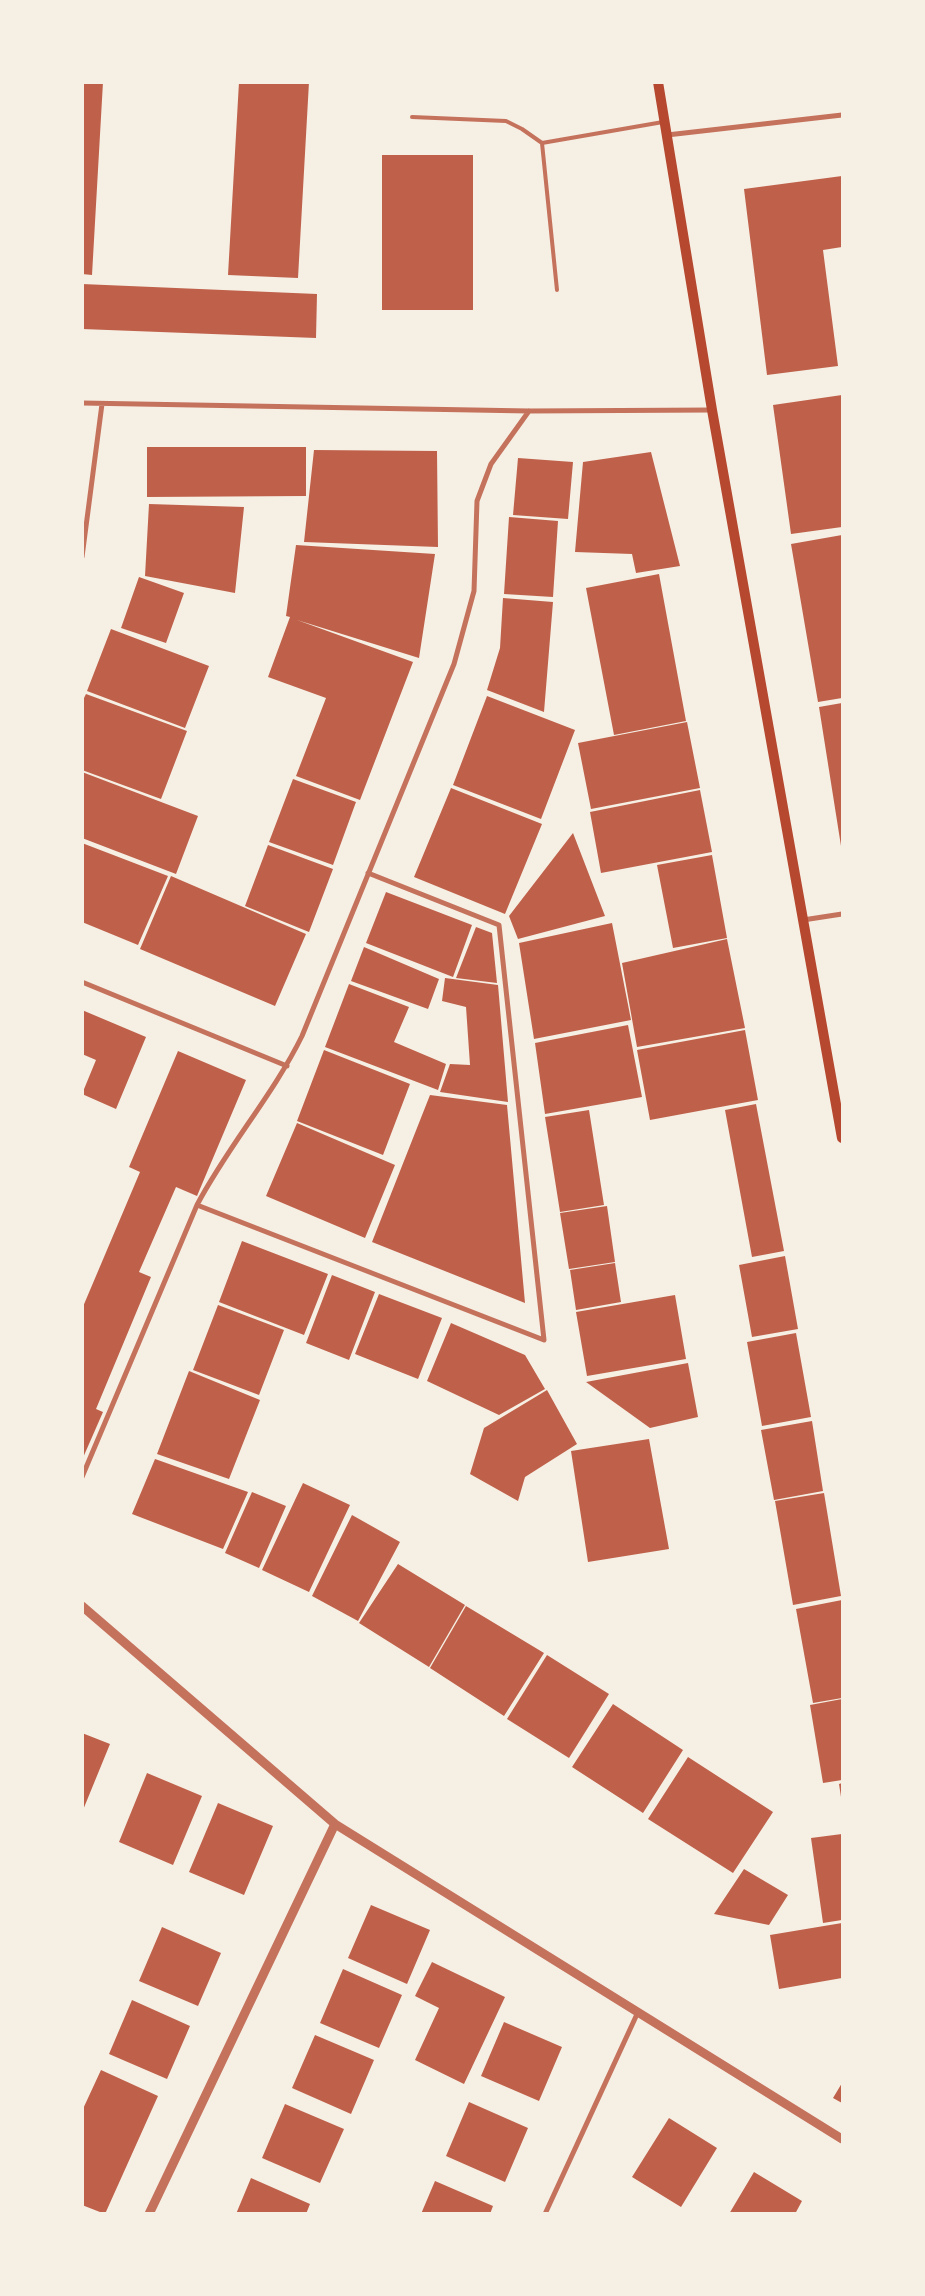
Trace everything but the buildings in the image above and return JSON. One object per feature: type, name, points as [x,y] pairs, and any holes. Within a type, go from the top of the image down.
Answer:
[{"type":"main road","points":[[658,82],[712,410],[842,1138]]},
{"type":"street","points":[[666,135],[842,115]]},
{"type":"street","points":[[82,403],[529,411],[712,410]]},
{"type":"street","points":[[82,557],[102,404]]},
{"type":"street","points":[[82,1477],[196,1205],[211,1178],[288,1066],[302,1036],[454,664],[474,591],[477,501],[491,464],[529,411]]},
{"type":"street","points":[[196,1205],[544,1340],[499,925],[368,873]]},
{"type":"street","points":[[803,920],[842,914]]},
{"type":"street","points":[[82,982],[288,1066]]},
{"type":"street","points":[[82,1606],[335,1824],[842,2139]]},
{"type":"street","points":[[149,2214],[335,1824]]},
{"type":"street","points":[[546,2214],[638,2012]]},
{"type":"lane","points":[[412,116],[506,121],[522,128],[542,143],[664,122]]},
{"type":"lane","points":[[542,143],[557,290]]}]
